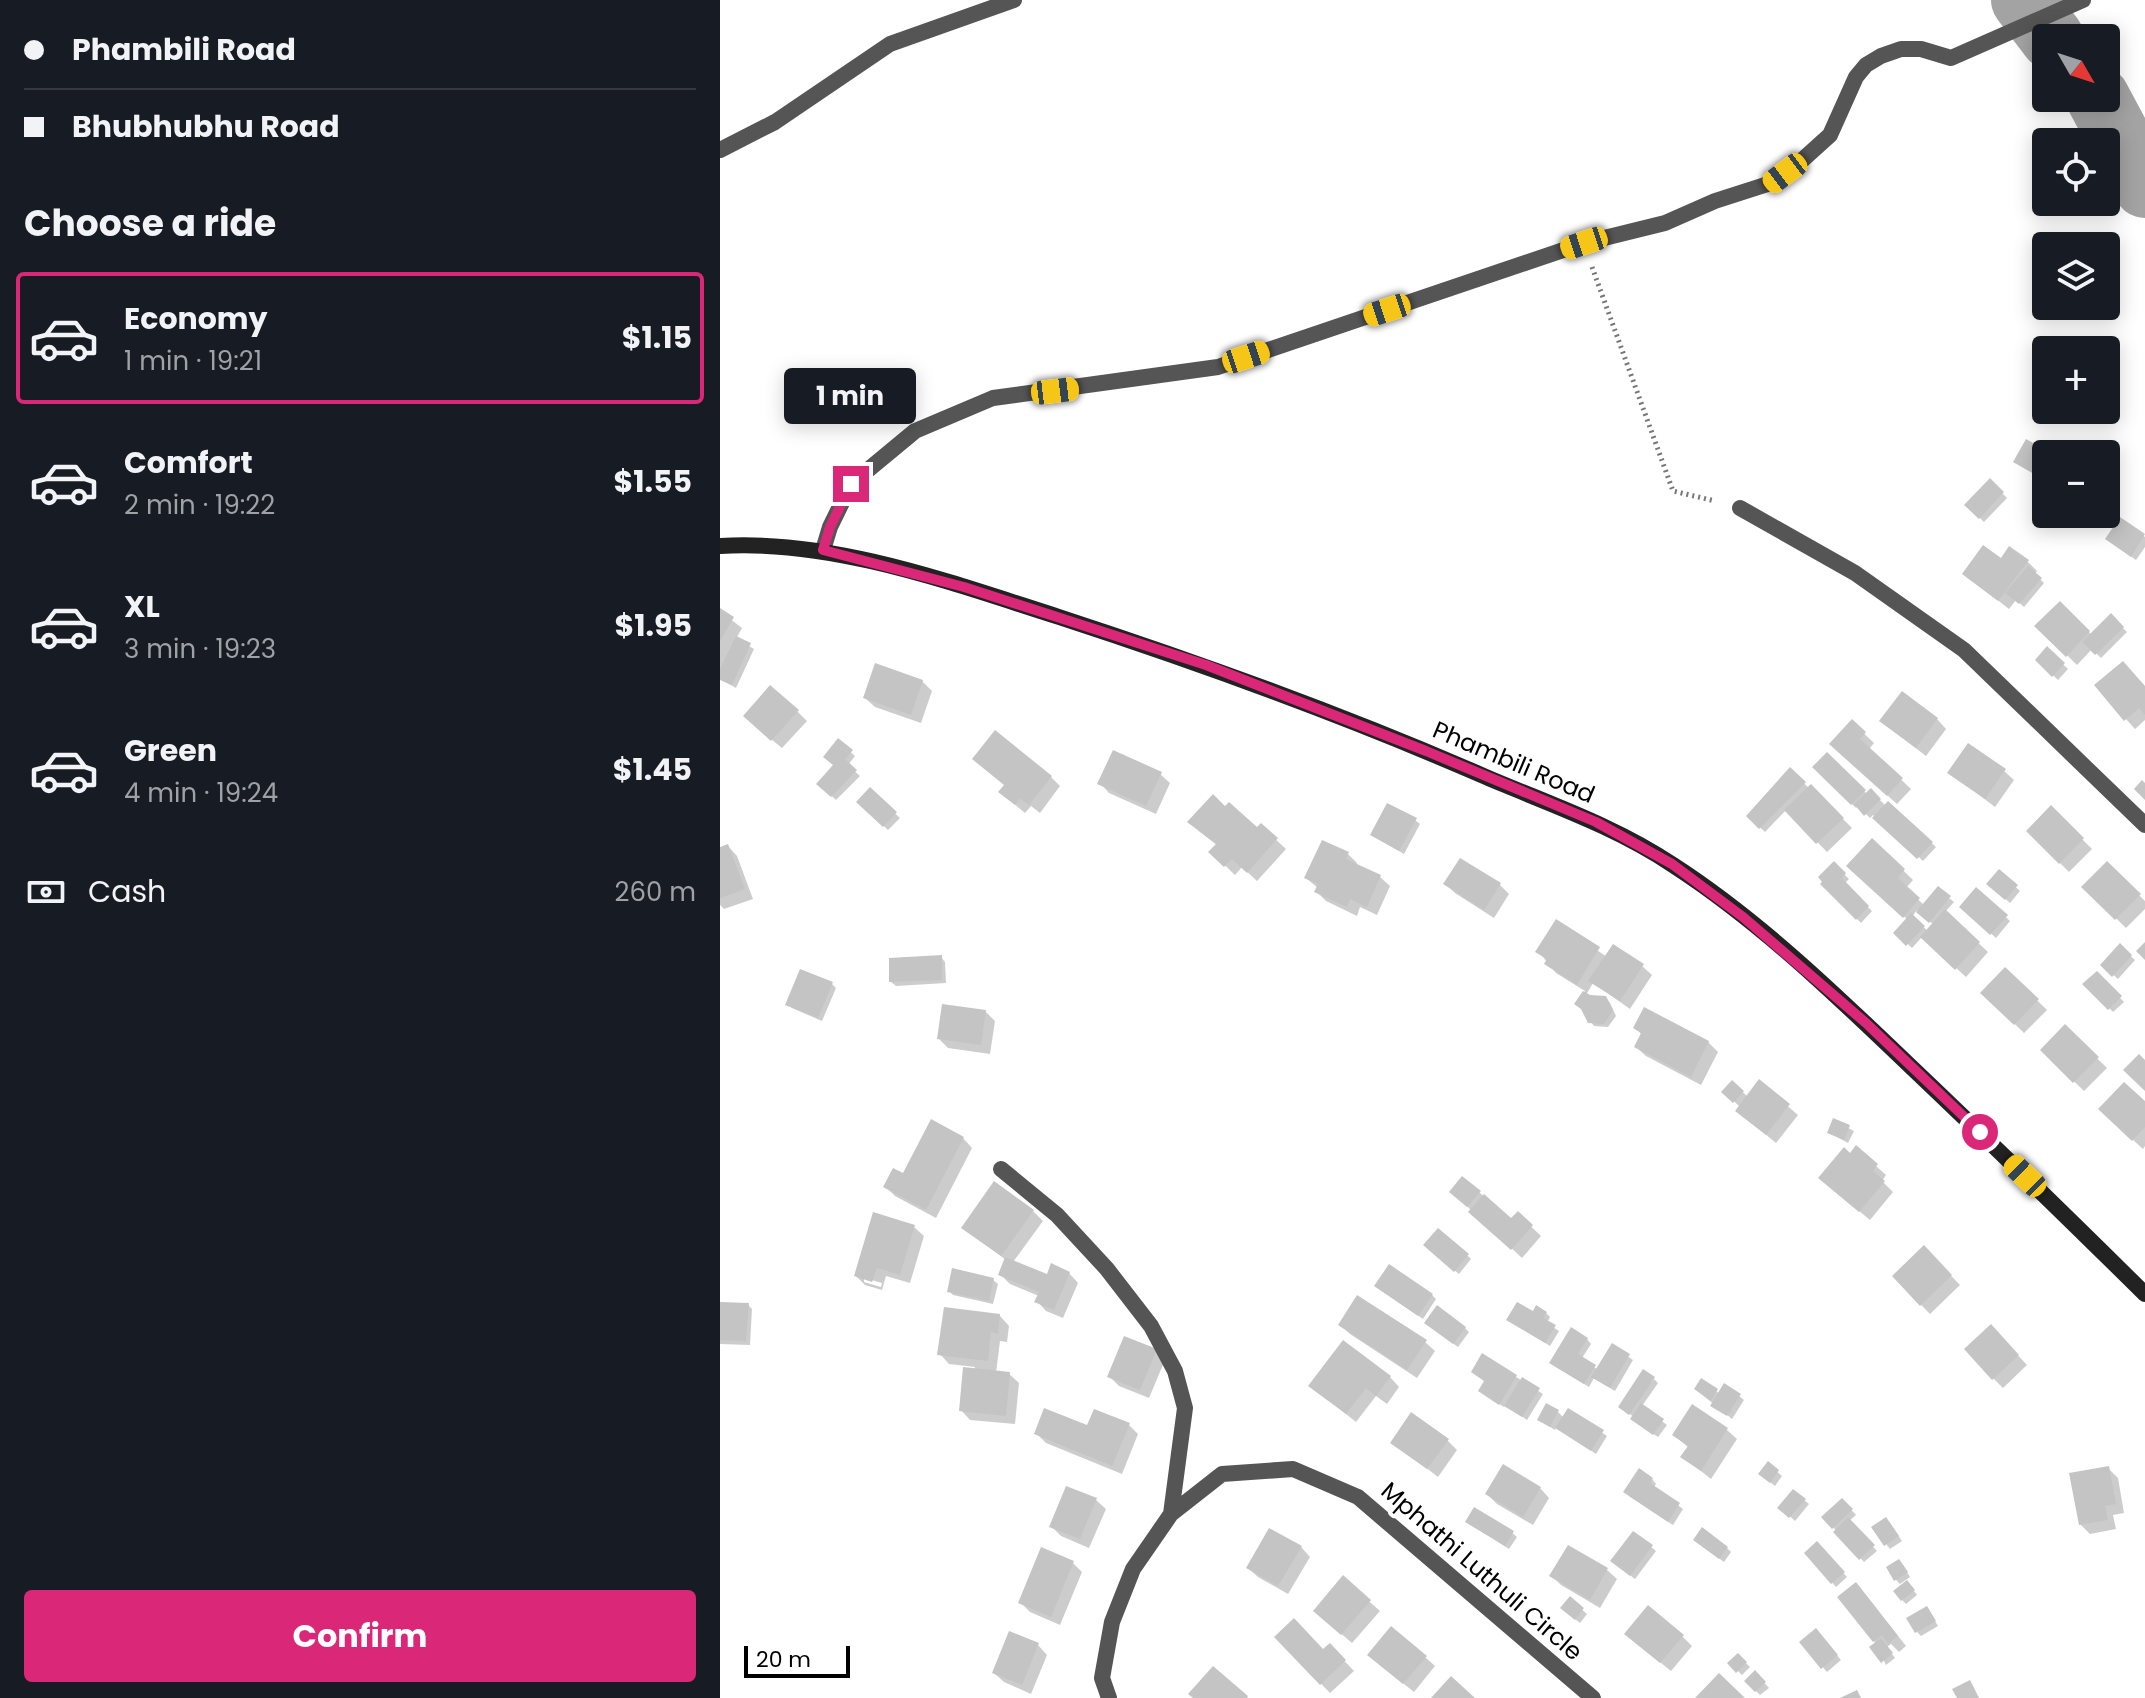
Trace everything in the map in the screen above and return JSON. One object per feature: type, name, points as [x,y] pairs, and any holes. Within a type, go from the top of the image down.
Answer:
[{"type":"street","points":[[720,150],[775,122],[890,44],[1014,0]]},
{"type":"street","points":[[823,550],[830,527],[851,484],[915,431],[993,398],[1218,367],[1584,243],[1665,223],[1715,201],[1771,183],[1830,135],[1856,77],[1866,65],[1881,56],[1901,49],[1921,49],[1951,58],[2083,0]]},
{"type":"street","points":[[1740,508],[1855,573],[1964,650],[2145,825]]},
{"type":"street","name":"Phambili Road","points":[[720,546],[752,544],[823,550],[964,587],[1206,665],[1596,822],[1672,864],[1743,917],[1866,1023],[2145,1294]]},
{"type":"street","points":[[1001,1169],[1057,1215],[1107,1269],[1151,1326],[1175,1371],[1185,1408],[1171,1514]]},
{"type":"street","name":"Mphathi Luthuli Circle","points":[[1109,1698],[1102,1678],[1112,1622],[1133,1569],[1171,1514],[1222,1474],[1293,1469],[1358,1497],[1593,1698]]},
{"type":"path","points":[[1584,243],[1673,491],[1740,508]]},
{"type":"building","points":[[2026,439],[2032,442],[2032,473],[2013,462]]},
{"type":"building","points":[[1990,478],[2004,492],[1979,519],[1964,505]]},
{"type":"building","points":[[2120,517],[2145,534],[2131,557],[2105,539],[2112,528],[2120,528]]},
{"type":"building","points":[[1983,545],[2001,558],[2009,546],[2029,560],[1998,601],[1962,574]]},
{"type":"building","points":[[2028,566],[2042,578],[2019,604],[2005,593]]},
{"type":"building","points":[[2060,601],[2090,631],[2066,657],[2034,626]]},
{"type":"building","points":[[720,608],[734,617],[720,641]]},
{"type":"building","points":[[2111,613],[2124,627],[2095,655],[2082,642]]},
{"type":"building","points":[[736,636],[751,643],[732,685],[720,680],[720,669]]},
{"type":"building","points":[[2047,646],[2065,663],[2052,677],[2035,660]]},
{"type":"building","points":[[2123,661],[2145,686],[2145,715],[2139,708],[2124,721],[2094,685]]},
{"type":"building","points":[[875,663],[923,680],[911,715],[863,698]]},
{"type":"building","points":[[770,685],[799,710],[771,741],[743,716]]},
{"type":"building","points":[[1902,691],[1938,718],[1916,748],[1879,721]]},
{"type":"building","points":[[1852,719],[1866,732],[1860,739],[1903,778],[1887,796],[1829,744]]},
{"type":"building","points":[[995,730],[1052,776],[1029,805],[1020,798],[1015,805],[998,792],[1004,785],[972,759]]},
{"type":"building","points":[[838,738],[853,750],[845,759],[857,770],[831,797],[816,784],[833,765],[823,757]]},
{"type":"building","points":[[1968,743],[2006,769],[1985,799],[1947,773]]},
{"type":"building","points":[[1113,750],[1162,772],[1146,806],[1097,784]]},
{"type":"building","points":[[1827,752],[1866,790],[1851,805],[1812,767]]},
{"type":"building","points":[[1790,767],[1806,782],[1759,829],[1746,816]]},
{"type":"building","points":[[2142,780],[2145,783],[2145,800],[2134,789]]},
{"type":"building","points":[[1811,784],[1844,818],[1816,844],[1784,810]]},
{"type":"building","points":[[870,787],[897,812],[883,827],[856,802]]},
{"type":"building","points":[[1871,788],[1881,799],[1864,816],[1854,804]]},
{"type":"building","points":[[1213,794],[1225,806],[1229,802],[1257,827],[1261,823],[1278,838],[1247,873],[1232,859],[1224,867],[1208,852],[1216,844],[1187,822]]},
{"type":"building","points":[[1888,801],[1933,842],[1917,859],[1872,818]]},
{"type":"building","points":[[1387,803],[1417,818],[1399,851],[1370,835]]},
{"type":"building","points":[[2051,805],[2084,838],[2059,864],[2026,831]]},
{"type":"building","points":[[1872,838],[1905,869],[1898,878],[1920,898],[1903,918],[1846,866]]},
{"type":"building","points":[[1322,840],[1349,852],[1346,859],[1381,875],[1367,907],[1350,899],[1347,907],[1314,892],[1318,884],[1304,878]]},
{"type":"building","points":[[728,844],[745,889],[720,898],[720,847]]},
{"type":"building","points":[[1460,858],[1501,883],[1484,910],[1443,884]]},
{"type":"building","points":[[1834,861],[1846,873],[1842,878],[1869,906],[1856,920],[1820,884],[1822,882],[1818,877]]},
{"type":"building","points":[[2107,861],[2141,894],[2115,920],[2081,887]]},
{"type":"building","points":[[1999,869],[2018,885],[2005,900],[1986,884]]},
{"type":"building","points":[[1938,886],[1951,896],[1929,923],[1916,912]]},
{"type":"building","points":[[1976,887],[2008,915],[1990,935],[1959,907]]},
{"type":"building","points":[[1945,909],[1980,942],[1955,970],[1920,937]]},
{"type":"building","points":[[1911,913],[1925,926],[1906,946],[1893,933]]},
{"type":"building","points":[[1556,919],[1600,947],[1577,985],[1544,964],[1547,959],[1535,952]]},
{"type":"building","points":[[2145,942],[2145,960],[2136,951]]},
{"type":"building","points":[[2120,943],[2132,955],[2112,977],[2100,965]]},
{"type":"building","points":[[1613,944],[1644,964],[1620,1001],[1588,981]]},
{"type":"building","points":[[942,955],[942,980],[889,982],[889,958]]},
{"type":"building","points":[[2005,967],[2039,999],[2014,1025],[1980,993]]},
{"type":"building","points":[[800,969],[833,982],[818,1018],[785,1005]]},
{"type":"building","points":[[2097,971],[2122,996],[2108,1010],[2082,984]]},
{"type":"building","points":[[1583,991],[1590,995],[1606,996],[1613,1010],[1604,1024],[1588,1023],[1581,1009],[1574,1004]]},
{"type":"building","points":[[942,1004],[986,1010],[981,1045],[937,1039]]},
{"type":"building","points":[[1644,1007],[1709,1041],[1691,1077],[1634,1047],[1641,1033],[1633,1028]]},
{"type":"building","points":[[2065,1024],[2099,1057],[2073,1083],[2040,1050]]},
{"type":"building","points":[[2139,1054],[2145,1060],[2145,1091],[2123,1070]]},
{"type":"building","points":[[1759,1079],[1790,1104],[1766,1135],[1735,1111]]},
{"type":"building","points":[[1732,1080],[1744,1091],[1733,1103],[1721,1092]]},
{"type":"building","points":[[2124,1082],[2145,1101],[2145,1127],[2132,1141],[2098,1109]]},
{"type":"building","points":[[1833,1118],[1850,1125],[1844,1140],[1827,1133]]},
{"type":"building","points":[[931,1119],[964,1137],[926,1210],[883,1187],[893,1168],[903,1173]]},
{"type":"building","points":[[1856,1145],[1878,1164],[1873,1171],[1885,1181],[1859,1212],[1818,1178],[1844,1147],[1850,1153]]},
{"type":"building","points":[[1462,1176],[1481,1191],[1467,1207],[1449,1192]]},
{"type":"building","points":[[994,1181],[1034,1210],[1001,1256],[961,1228]]},
{"type":"building","points":[[1484,1194],[1511,1218],[1518,1211],[1533,1225],[1511,1250],[1468,1212]]},
{"type":"building","points":[[873,1212],[915,1225],[900,1275],[877,1268],[872,1282],[854,1276]]},
{"type":"building","points":[[1438,1228],[1469,1254],[1454,1272],[1423,1245]]},
{"type":"building","points":[[1924,1245],[1952,1275],[1920,1306],[1892,1276]]},
{"type":"building","points":[[1005,1257],[1047,1274],[1051,1263],[1070,1272],[1054,1310],[1034,1302],[1039,1292],[998,1275]]},
{"type":"building","points":[[1389,1264],[1433,1294],[1418,1316],[1374,1286]]},
{"type":"building","points":[[952,1268],[994,1278],[989,1301],[947,1292]]},
{"type":"building","points":[[1357,1295],[1427,1340],[1407,1370],[1338,1325]]},
{"type":"building","points":[[720,1302],[749,1303],[746,1341],[720,1340]]},
{"type":"building","points":[[1517,1302],[1533,1311],[1536,1305],[1547,1312],[1543,1318],[1556,1325],[1545,1343],[1506,1320]]},
{"type":"building","points":[[1437,1305],[1466,1327],[1453,1344],[1424,1323]]},
{"type":"building","points":[[944,1307],[1000,1314],[998,1334],[991,1332],[988,1361],[937,1355]]},
{"type":"building","points":[[1991,1324],[2019,1355],[1992,1380],[1964,1349]]},
{"type":"building","points":[[1571,1327],[1588,1338],[1578,1354],[1596,1365],[1584,1384],[1549,1363]]},
{"type":"building","points":[[1124,1336],[1157,1349],[1140,1390],[1107,1377]]},
{"type":"building","points":[[1343,1340],[1391,1376],[1376,1396],[1366,1388],[1346,1414],[1308,1386]]},
{"type":"building","points":[[1612,1343],[1630,1354],[1610,1388],[1591,1377]]},
{"type":"building","points":[[1482,1353],[1517,1375],[1499,1405],[1478,1391],[1484,1381],[1471,1372]]},
{"type":"building","points":[[963,1367],[1010,1372],[1006,1416],[959,1411]]},
{"type":"building","points":[[1643,1369],[1655,1377],[1629,1415],[1618,1407]]},
{"type":"building","points":[[1522,1377],[1540,1388],[1522,1417],[1504,1406]]},
{"type":"building","points":[[1701,1378],[1718,1389],[1711,1401],[1694,1389]]},
{"type":"building","points":[[1724,1383],[1741,1394],[1727,1416],[1710,1406]]},
{"type":"building","points":[[1546,1403],[1559,1410],[1550,1427],[1537,1420]]},
{"type":"building","points":[[1641,1403],[1664,1419],[1653,1435],[1630,1419]]},
{"type":"building","points":[[1692,1404],[1728,1428],[1701,1471],[1680,1457],[1688,1446],[1672,1435]]},
{"type":"building","points":[[1044,1408],[1087,1425],[1094,1409],[1130,1423],[1112,1466],[1034,1434]]},
{"type":"building","points":[[1568,1408],[1604,1430],[1591,1451],[1555,1428]]},
{"type":"building","points":[[1411,1412],[1449,1439],[1427,1469],[1390,1443]]},
{"type":"building","points":[[1768,1461],[1779,1470],[1770,1483],[1758,1474]]},
{"type":"building","points":[[1503,1464],[1541,1487],[1523,1517],[1485,1494]]},
{"type":"building","points":[[2109,1466],[2116,1504],[2105,1506],[2108,1520],[2079,1525],[2069,1473]]},
{"type":"building","points":[[1639,1468],[1653,1478],[1650,1483],[1680,1503],[1668,1522],[1623,1492]]},
{"type":"building","points":[[1066,1486],[1097,1498],[1080,1539],[1049,1527]]},
{"type":"building","points":[[1793,1489],[1806,1499],[1789,1518],[1777,1508]]},
{"type":"building","points":[[1842,1498],[1853,1509],[1832,1529],[1821,1517]]},
{"type":"building","points":[[1474,1507],[1514,1531],[1505,1546],[1465,1522]]},
{"type":"building","points":[[1848,1517],[1875,1545],[1859,1560],[1833,1532]]},
{"type":"building","points":[[1886,1517],[1899,1536],[1884,1546],[1871,1527]]},
{"type":"building","points":[[1702,1527],[1728,1547],[1719,1559],[1693,1540]]},
{"type":"building","points":[[1269,1528],[1302,1546],[1278,1586],[1246,1568]]},
{"type":"building","points":[[1633,1531],[1653,1545],[1630,1576],[1610,1561]]},
{"type":"building","points":[[1817,1541],[1845,1572],[1831,1584],[1804,1553]]},
{"type":"building","points":[[1568,1545],[1608,1568],[1590,1600],[1549,1576]]},
{"type":"building","points":[[1041,1547],[1074,1561],[1051,1617],[1018,1603]]},
{"type":"building","points":[[1899,1559],[1908,1572],[1894,1581],[1886,1567]]},
{"type":"building","points":[[1343,1575],[1371,1600],[1341,1635],[1313,1611]]},
{"type":"building","points":[[1907,1580],[1915,1590],[1901,1601],[1893,1591]]},
{"type":"building","points":[[1856,1582],[1898,1636],[1888,1644],[1882,1635],[1873,1642],[1837,1597]]},
{"type":"building","points":[[1570,1596],[1584,1608],[1575,1620],[1560,1608]]},
{"type":"building","points":[[1648,1605],[1684,1635],[1660,1663],[1624,1634]]},
{"type":"building","points":[[1927,1606],[1936,1621],[1915,1633],[1906,1618]]},
{"type":"building","points":[[1294,1618],[1323,1649],[1330,1643],[1346,1660],[1320,1685],[1274,1637]]},
{"type":"building","points":[[1391,1626],[1427,1656],[1403,1684],[1367,1655]]},
{"type":"building","points":[[1816,1628],[1838,1655],[1821,1669],[1799,1642]]},
{"type":"building","points":[[1009,1631],[1039,1643],[1022,1685],[992,1673]]},
{"type":"building","points":[[1881,1638],[1893,1653],[1881,1663],[1869,1647]]},
{"type":"building","points":[[1738,1653],[1747,1662],[1736,1673],[1727,1663]]},
{"type":"building","points":[[1213,1666],[1247,1698],[1193,1698],[1188,1694]]},
{"type":"building","points":[[1755,1670],[1766,1682],[1755,1692],[1744,1681]]},
{"type":"building","points":[[1719,1673],[1745,1698],[1695,1698]]},
{"type":"building","points":[[1451,1676],[1475,1698],[1431,1698]]},
{"type":"building","points":[[1970,1680],[1979,1698],[1957,1698],[1952,1689]]},
{"type":"building","points":[[1857,1690],[1861,1698],[1840,1698]]},
{"type":"waterway","points":[[2023,0],[2041,24]]},
{"type":"waterway","points":[[2105,112],[2145,186]]},
{"type":"route","points":[[851,484],[830,527],[823,550],[964,587],[1206,665],[1596,822],[1672,864],[1743,917],[1866,1023],[1980,1132]]}]
